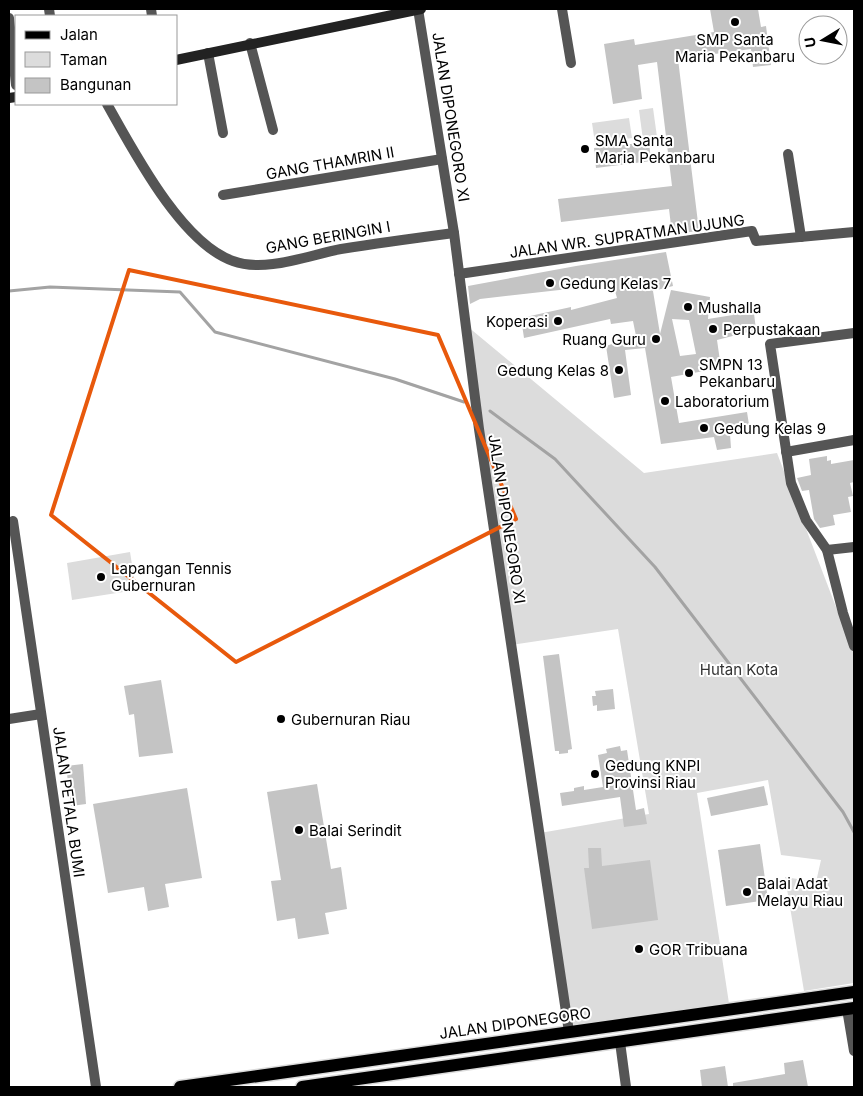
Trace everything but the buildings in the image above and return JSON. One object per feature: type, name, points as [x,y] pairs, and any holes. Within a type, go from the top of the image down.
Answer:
[{"type":"main road","points":[[178,60],[419,9]]},
{"type":"main road","name":"JALAN DIPONEGORO","points":[[180,1087],[854,992]]},
{"type":"main road","points":[[302,1087],[351,1084],[850,1008]]},
{"type":"main road","points":[[694,1015],[697,1030]]},
{"type":"main road","points":[[348,1064],[351,1084]]},
{"type":"main road","points":[[328,1066],[330,1085]]},
{"type":"street","name":"JALAN DIPONEGORO XI","points":[[419,9],[454,233],[472,382],[569,1032]]},
{"type":"street","points":[[562,9],[571,63]]},
{"type":"street","points":[[9,18],[15,75]]},
{"type":"street","points":[[250,43],[273,130]]},
{"type":"street","points":[[208,53],[222,134]]},
{"type":"street","name":"GANG BERINGIN I","points":[[108,105],[161,193],[191,232],[204,246],[234,262],[253,264],[289,262],[347,248],[454,233]]},
{"type":"street","points":[[788,154],[802,237]]},
{"type":"street","name":"GANG THAMRIN II","points":[[224,196],[442,159]]},
{"type":"street","name":"JALAN WR. SUPRATMAN UJUNG","points":[[459,274],[752,231],[756,241],[854,232]]},
{"type":"street","points":[[854,333],[770,344],[791,483],[806,520],[827,550],[843,613],[854,646]]},
{"type":"street","points":[[786,452],[854,440]]},
{"type":"street","name":"JALAN PETALA BUMI","points":[[13,521],[96,1087]]},
{"type":"street","points":[[827,550],[854,547]]},
{"type":"street","points":[[9,719],[41,714]]},
{"type":"street","points":[[850,1008],[854,1051]]},
{"type":"street","points":[[620,1042],[626,1087]]},
{"type":"highlighted area","points":[[129,270],[438,335],[516,519],[236,662],[51,515]]},
{"type":"green space","points":[[653,108],[657,137],[643,140],[639,110]]},
{"type":"green space","points":[[629,118],[632,138],[595,143],[592,123]]},
{"type":"green space","name":"Hutan Kota","points":[[467,326],[644,473],[777,453],[854,654],[854,983],[804,991],[785,877],[816,882],[821,860],[781,855],[768,780],[697,793],[730,1010],[569,1032],[540,833],[649,814],[618,629],[511,645]]},
{"type":"green space","name":"Lapangan Tennis Gubernuran","points":[[130,552],[136,590],[72,600],[67,563]]},
{"type":"waterway","points":[[9,291],[50,287],[180,292],[215,332],[395,379],[464,402]]},
{"type":"waterway","points":[[490,411],[555,459],[655,567],[843,812],[854,832]]},
{"type":"place","name":"SMP Santa Maria Pekanbaru","points":[[735,22]]},
{"type":"place","name":"SMA Santa Maria Pekanbaru","points":[[585,149]]},
{"type":"place","name":"Gedung Kelas 7","points":[[550,283]]},
{"type":"place","name":"Mushalla","points":[[688,307]]},
{"type":"place","name":"Koperasi","points":[[558,321]]},
{"type":"place","name":"Perpustakaan","points":[[713,329]]},
{"type":"place","name":"Ruang Guru","points":[[656,339]]},
{"type":"place","name":"Gedung Kelas 8","points":[[619,370]]},
{"type":"place","name":"SMPN 13 Pekanbaru","points":[[689,373]]},
{"type":"place","name":"Laboratorium","points":[[665,401]]},
{"type":"place","name":"Gedung Kelas 9","points":[[704,428]]},
{"type":"place","name":"Lapangan Tennis Gubernuran","points":[[101,577]]},
{"type":"place","name":"Gubernuran Riau","points":[[281,719]]},
{"type":"place","name":"Gedung KNPI Provinsi Riau","points":[[595,774]]},
{"type":"place","name":"Balai Serindit","points":[[299,830]]},
{"type":"place","name":"Balai Adat Melayu Riau","points":[[747,892]]},
{"type":"place","name":"GOR Tribuana","points":[[639,949]]}]
